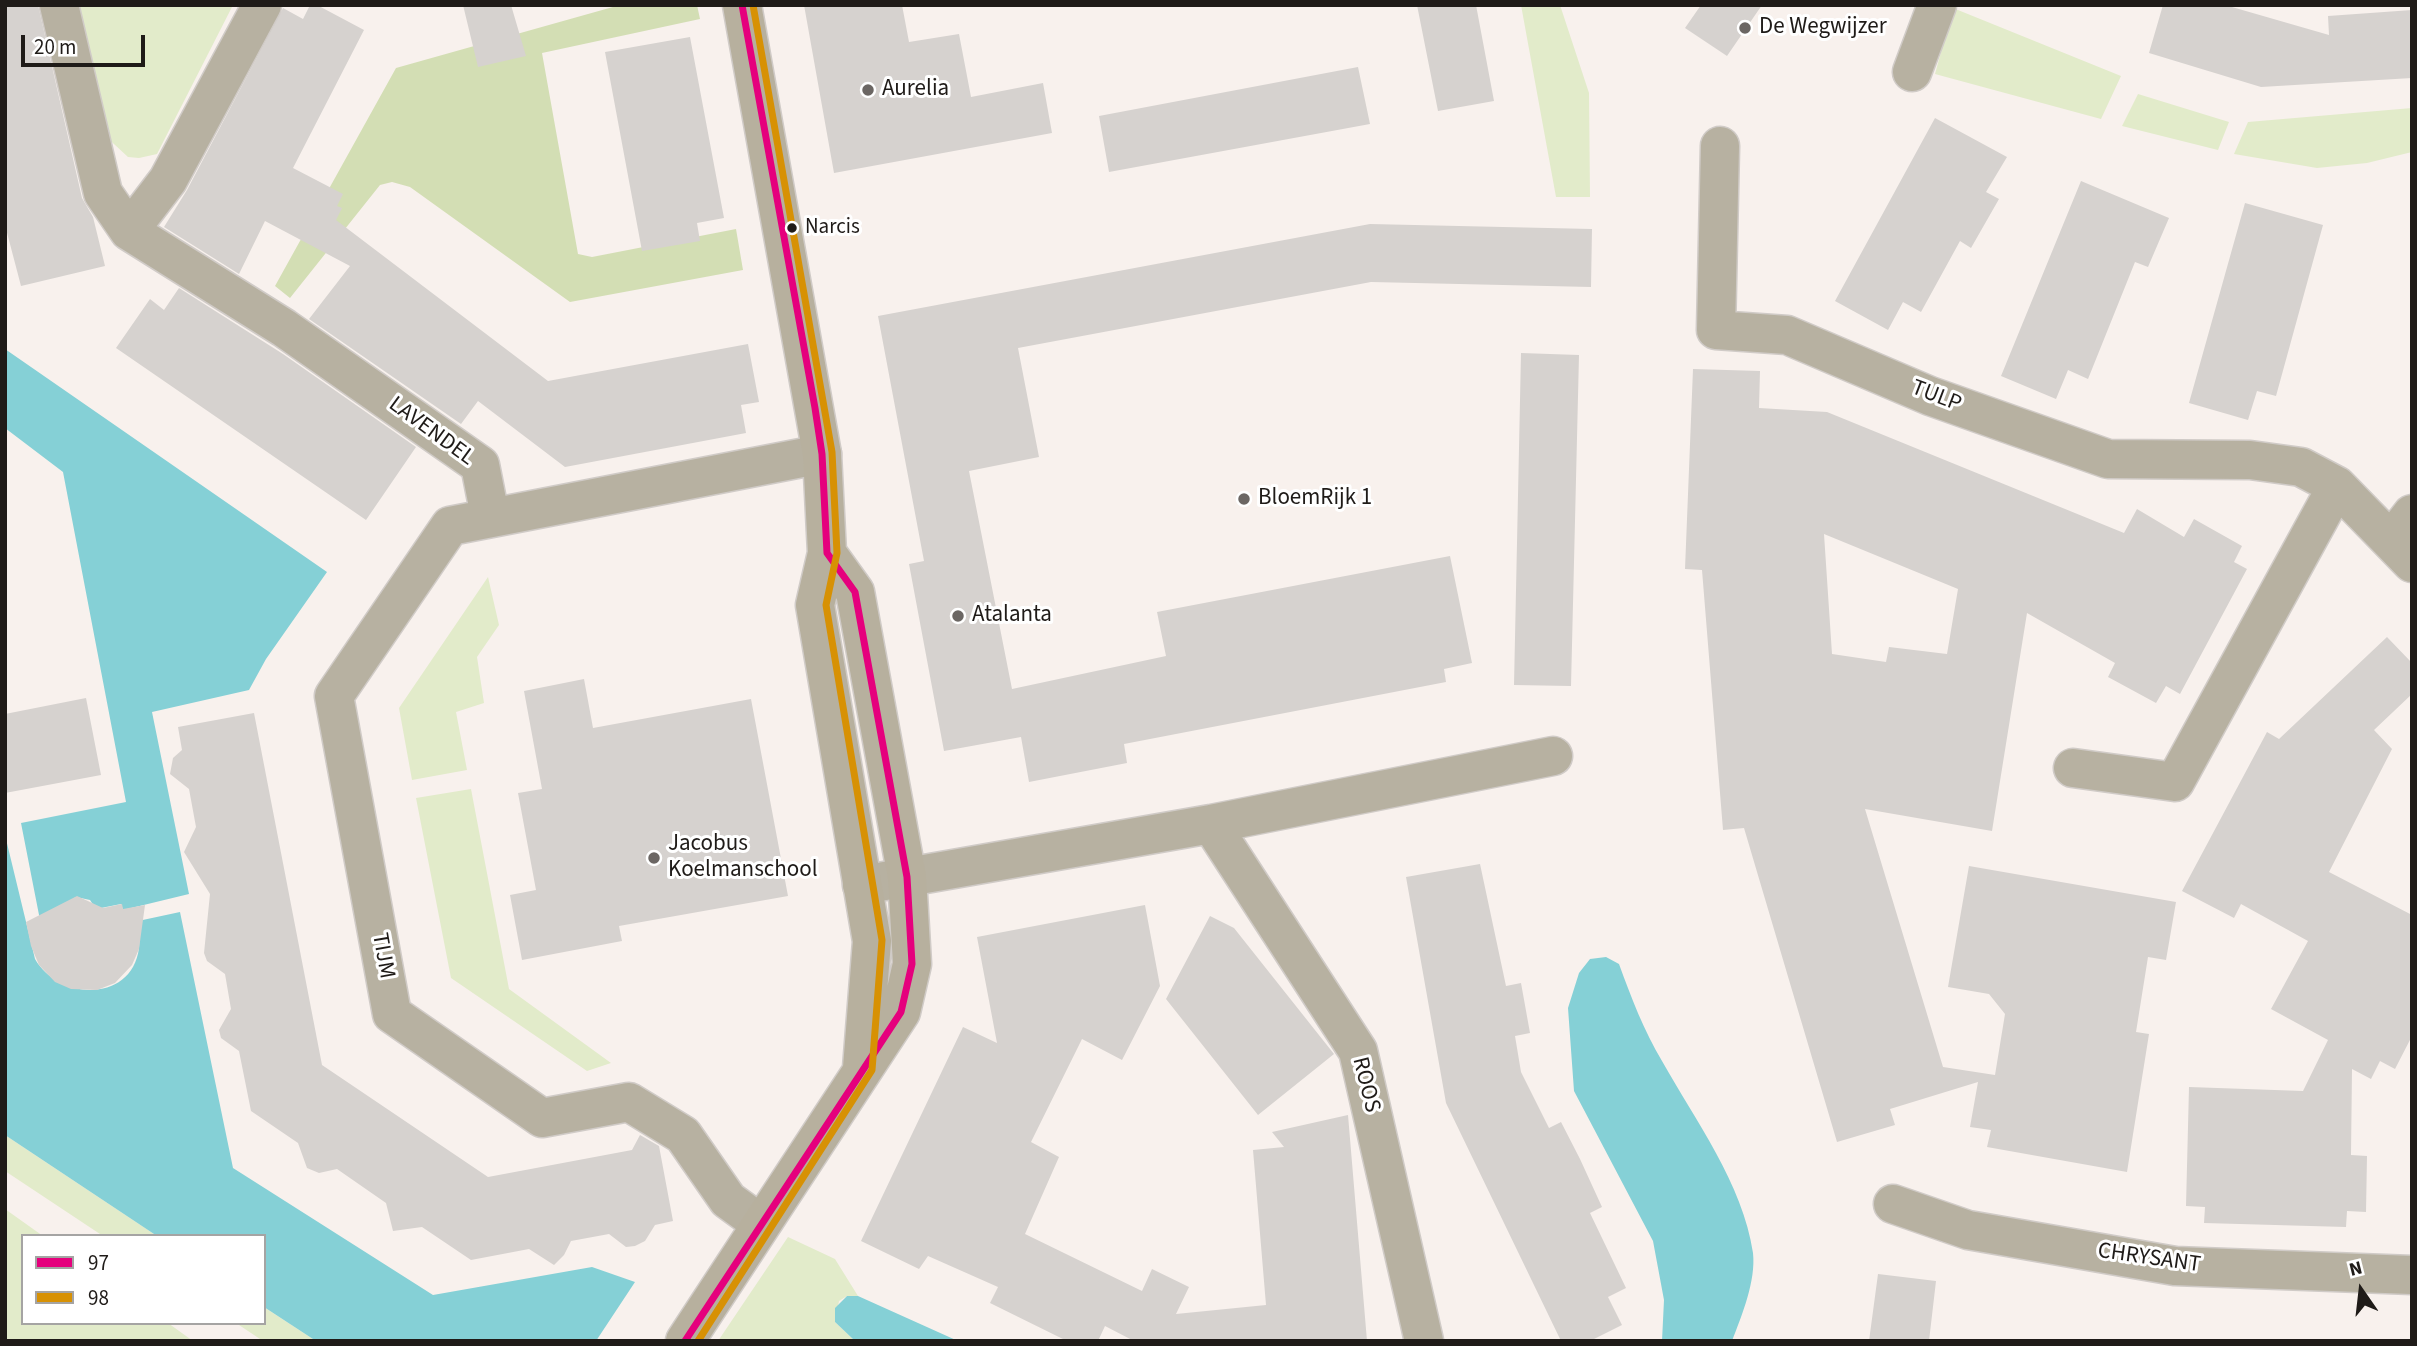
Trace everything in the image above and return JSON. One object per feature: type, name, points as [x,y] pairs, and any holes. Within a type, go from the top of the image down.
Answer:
[{"type":"street","name":"LAVENDEL","points":[[60,5],[103,193],[130,231],[284,328],[480,465],[491,516]]},
{"type":"street","points":[[130,231],[168,180],[262,5]]},
{"type":"street","points":[[742,5],[822,454],[827,553],[815,605],[872,941],[862,1068]]},
{"type":"street","points":[[1912,72],[1937,5]]},
{"type":"street","name":"TULP","points":[[1720,146],[1716,330],[1787,335],[1930,396],[2108,459],[2250,460],[2301,467],[2337,486],[2405,539]]},
{"type":"street","points":[[491,516],[822,454]]},
{"type":"street","points":[[2073,768],[2175,782],[2337,486]]},
{"type":"street","name":"TIJM","points":[[491,516],[450,526],[334,696],[392,1014],[542,1118],[629,1101],[683,1135],[728,1200],[761,1224]]},
{"type":"street","points":[[685,1341],[901,1012],[912,964],[906,877],[855,593],[827,553]]},
{"type":"street","points":[[862,885],[1211,824],[1553,756]]},
{"type":"street","name":"ROOS","points":[[1211,824],[1358,1051],[1424,1341]]},
{"type":"street","name":"CHRYSANT","points":[[1893,1205],[1968,1230],[2175,1266],[2412,1275]]},
{"type":"green space","points":[[73,5],[233,5],[157,154],[139,158],[128,157],[101,132]]},
{"type":"green space","points":[[620,5],[697,5],[700,19],[542,53],[578,254],[592,257],[736,229],[743,270],[570,302],[410,187],[392,182],[380,185],[290,298],[275,286],[396,68]]},
{"type":"green space","points":[[1521,5],[1560,5],[1589,93],[1590,197],[1556,197]]},
{"type":"green space","points":[[1953,8],[2121,76],[2101,119],[1935,74]]},
{"type":"green space","points":[[2138,94],[2229,122],[2218,150],[2122,126]]},
{"type":"green space","points":[[2412,108],[2412,152],[2367,163],[2317,168],[2234,154],[2248,122]]},
{"type":"green space","points":[[488,577],[499,625],[477,657],[484,703],[456,712],[467,770],[412,780],[399,708]]},
{"type":"green space","points":[[471,789],[509,989],[611,1063],[587,1071],[451,978],[416,798]]},
{"type":"green space","points":[[5,1135],[154,1234],[100,1234],[5,1171]]},
{"type":"green space","points":[[5,1209],[40,1234],[21,1234],[21,1325],[171,1325],[193,1341],[5,1341]]},
{"type":"green space","points":[[788,1237],[835,1259],[858,1296],[847,1296],[839,1301],[835,1322],[855,1341],[718,1341]]},
{"type":"green space","points":[[266,1308],[316,1341],[263,1341],[239,1325],[266,1325]]},
{"type":"water","points":[[5,349],[327,572],[266,659],[249,690],[152,712],[189,894],[123,910],[121,904],[96,909],[90,900],[76,897],[40,920],[21,823],[126,802],[63,472],[5,428]]},
{"type":"water","points":[[5,835],[35,959],[46,973],[60,983],[93,990],[109,987],[123,979],[134,966],[139,948],[138,921],[180,912],[233,1168],[433,1295],[592,1267],[635,1282],[596,1341],[316,1341],[266,1308],[266,1234],[154,1234],[5,1135]]},
{"type":"water","points":[[1606,957],[1619,964],[1649,1038],[1729,1177],[1748,1227],[1753,1253],[1752,1275],[1732,1341],[1662,1341],[1664,1300],[1653,1241],[1574,1091],[1568,1008],[1579,973],[1590,959]]},
{"type":"water","points":[[847,1296],[858,1296],[958,1341],[855,1341],[835,1322],[835,1308]]},
{"type":"building","points":[[5,5],[38,5],[82,198],[93,217],[105,266],[21,286],[5,225]]},
{"type":"building","points":[[310,5],[317,5],[364,30],[293,168],[343,194],[337,206],[342,208],[336,220],[548,381],[748,344],[759,402],[741,405],[746,433],[565,467],[478,401],[461,424],[309,319],[350,266],[265,221],[239,274],[164,227],[187,190],[283,8],[303,19]]},
{"type":"building","points":[[463,5],[511,5],[526,56],[478,67]]},
{"type":"building","name":"Aurelia","points":[[804,5],[902,5],[909,42],[959,34],[971,97],[1043,83],[1052,133],[834,173]]},
{"type":"building","points":[[1417,5],[1476,5],[1494,101],[1438,111]]},
{"type":"building","points":[[1701,5],[1762,5],[1727,56],[1685,28]]},
{"type":"building","points":[[2163,5],[2225,5],[2329,35],[2328,16],[2412,10],[2412,78],[2261,87],[2149,53]]},
{"type":"building","points":[[690,37],[724,218],[697,223],[700,241],[642,251],[605,52]]},
{"type":"building","points":[[1358,67],[1370,124],[1109,172],[1099,116]]},
{"type":"building","points":[[1935,118],[2007,157],[1986,192],[1999,199],[1971,248],[1960,241],[1921,312],[1903,302],[1888,330],[1835,301]]},
{"type":"building","points":[[2081,181],[2169,218],[2148,267],[2135,262],[2088,379],[2068,370],[2056,399],[2001,376]]},
{"type":"building","points":[[2245,203],[2323,225],[2276,396],[2257,391],[2248,420],[2189,403]]},
{"type":"building","points":[[1370,224],[1592,229],[1591,287],[1371,282],[1018,348],[1039,457],[969,471],[1012,689],[1166,656],[1157,612],[1450,556],[1472,663],[1444,669],[1446,682],[1124,744],[1127,763],[1029,782],[1021,737],[944,751],[909,564],[924,561],[878,316]]},
{"type":"building","points":[[179,288],[283,354],[416,447],[366,520],[116,348],[150,299],[164,310]]},
{"type":"building","points":[[1521,353],[1579,355],[1571,686],[1514,685]]},
{"type":"building","points":[[1693,369],[1760,371],[1759,408],[1827,412],[2124,533],[2137,509],[2184,537],[2194,519],[2242,546],[2234,562],[2247,569],[2180,694],[2166,686],[2156,703],[2108,677],[2115,663],[2027,613],[1992,831],[1865,809],[1943,1067],[1995,1075],[2005,1014],[1989,994],[1948,987],[1969,866],[2176,902],[2166,960],[2148,957],[2136,1032],[2149,1034],[2127,1172],[1987,1147],[1991,1130],[1970,1127],[1978,1082],[1890,1109],[1895,1125],[1837,1142],[1744,828],[1723,830],[1702,570],[1685,569]],"holes":[[[1824,534],[1958,589],[1947,654],[1889,647],[1886,662],[1832,654]]]},
{"type":"building","points":[[2387,637],[2412,663],[2412,694],[2374,730],[2392,749],[2329,872],[2412,915],[2412,1036],[2395,1069],[2380,1061],[2371,1079],[2352,1069],[2351,1155],[2367,1156],[2366,1212],[2347,1211],[2346,1227],[2204,1223],[2205,1207],[2186,1206],[2189,1087],[2303,1091],[2328,1040],[2271,1009],[2308,941],[2241,904],[2234,918],[2182,891],[2267,732],[2279,739]]},
{"type":"building","points":[[584,679],[593,728],[751,699],[788,896],[619,926],[622,941],[522,960],[510,895],[536,890],[518,793],[542,789],[524,691]]},
{"type":"building","points":[[86,698],[101,775],[5,793],[5,714]]},
{"type":"building","points":[[254,713],[322,1065],[488,1177],[632,1150],[640,1135],[659,1146],[673,1221],[655,1225],[645,1241],[635,1246],[626,1247],[609,1234],[571,1241],[564,1255],[554,1265],[529,1249],[471,1260],[422,1227],[393,1231],[386,1203],[337,1169],[319,1173],[307,1168],[298,1143],[251,1111],[239,1051],[221,1038],[219,1030],[231,1009],[225,974],[207,961],[204,953],[210,894],[184,852],[196,827],[189,789],[170,774],[173,758],[182,750],[178,727]]},
{"type":"building","points":[[1480,864],[1506,986],[1521,983],[1530,1033],[1515,1036],[1521,1072],[1549,1128],[1561,1122],[1580,1159],[1602,1207],[1590,1213],[1626,1288],[1608,1297],[1622,1325],[1590,1341],[1561,1341],[1446,1103],[1406,877]]},
{"type":"building","points":[[77,896],[103,908],[122,904],[123,909],[145,905],[139,949],[132,965],[115,983],[97,990],[71,989],[55,982],[39,965],[31,946],[26,922]]},
{"type":"building","points":[[1145,905],[1160,986],[1122,1060],[1082,1039],[1031,1142],[1059,1157],[1025,1234],[1142,1291],[1152,1269],[1189,1287],[1176,1314],[1266,1305],[1253,1150],[1284,1147],[1272,1132],[1348,1115],[1367,1341],[1134,1341],[1105,1326],[1098,1341],[1067,1341],[990,1303],[998,1287],[928,1256],[919,1269],[861,1241],[963,1027],[997,1043],[977,937]]},
{"type":"building","points":[[1210,916],[1234,928],[1334,1054],[1258,1115],[1166,999]]},
{"type":"building","points":[[1878,1274],[1936,1281],[1929,1341],[1869,1341]]},
{"type":"transit line","name":"97","points":[[685,1341],[901,1012],[912,964],[907,877],[855,592],[827,553],[822,454],[815,408],[742,5]]},
{"type":"transit line","name":"98","points":[[698,1341],[872,1070],[882,940],[826,605],[837,553],[832,452],[753,5]]},
{"type":"place","name":"De Wegwijzer","points":[[1745,28]]},
{"type":"place","name":"Aurelia","points":[[868,90]]},
{"type":"place","name":"Narcis","points":[[792,228]]},
{"type":"place","name":"BloemRijk 1","points":[[1244,499]]},
{"type":"place","name":"Atalanta","points":[[958,616]]},
{"type":"place","name":"Jacobus Koelmanschool","points":[[654,858]]}]
